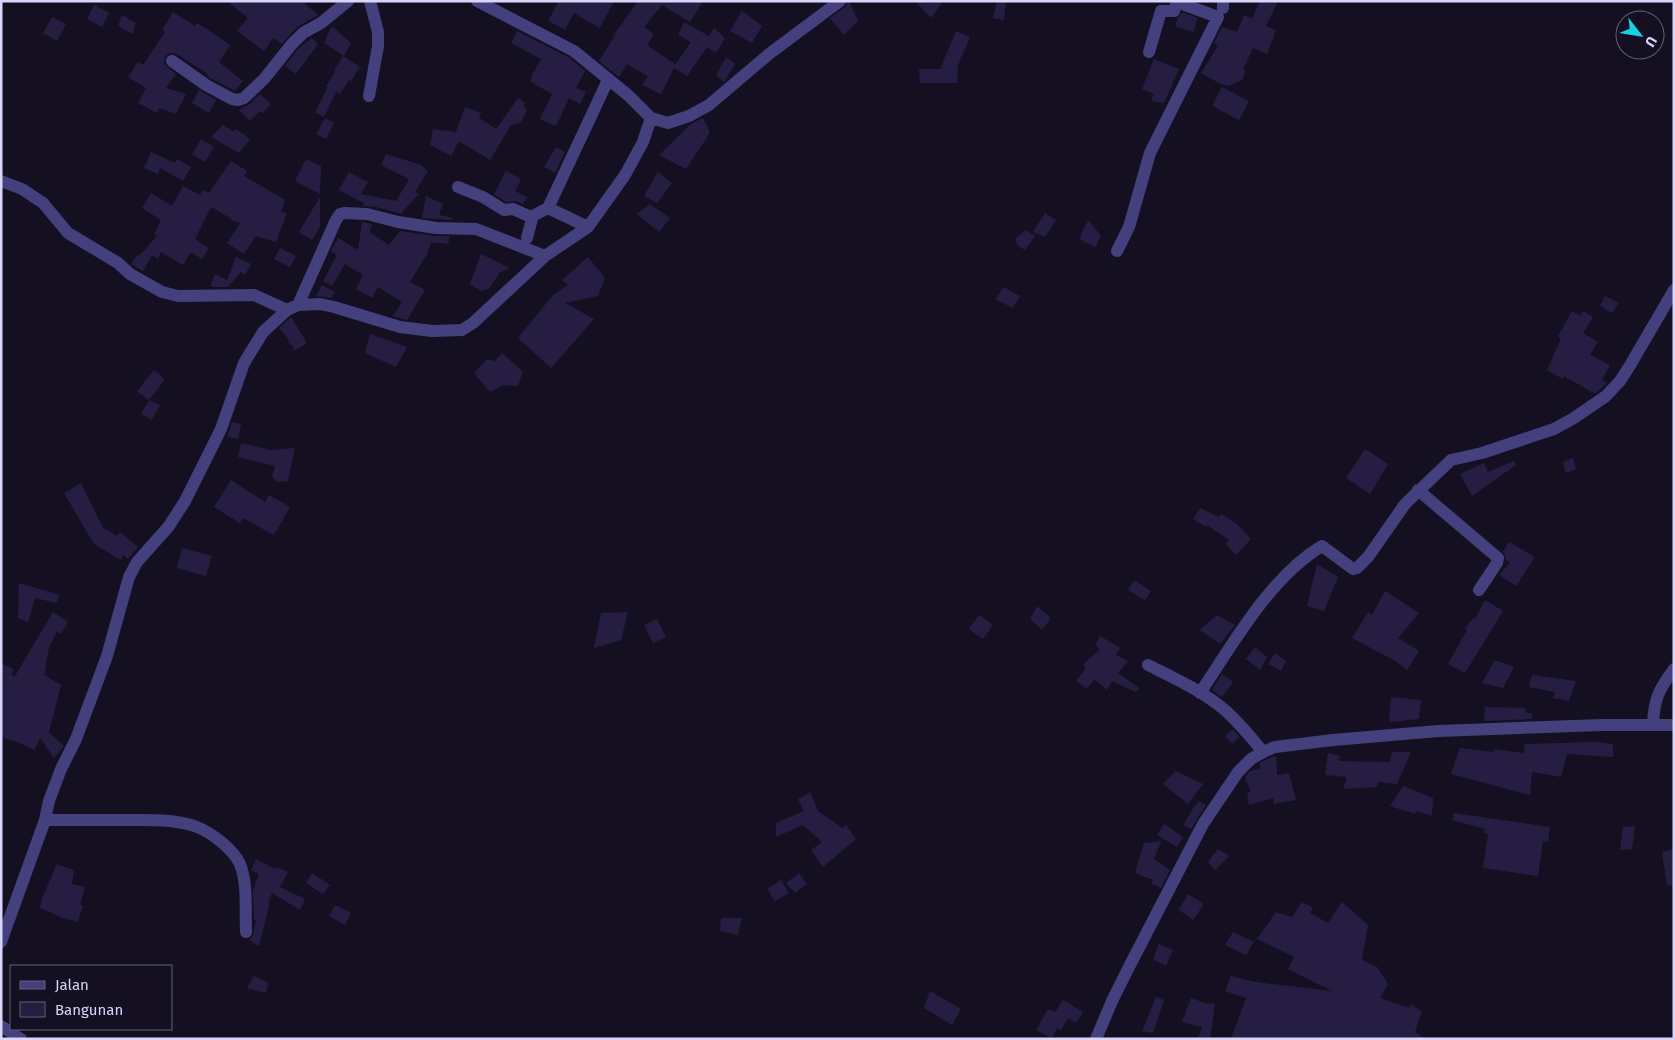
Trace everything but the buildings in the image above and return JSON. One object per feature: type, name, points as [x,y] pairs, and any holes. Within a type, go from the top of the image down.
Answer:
[{"type":"street","points":[[172,61],[206,85],[232,99],[244,98],[264,79],[303,33],[321,23],[348,1]]},
{"type":"street","points":[[369,96],[378,46],[378,32],[370,1]]},
{"type":"street","points":[[477,1],[574,51],[629,96],[651,118],[668,123],[689,116],[709,105],[769,54],[840,1]]},
{"type":"street","points":[[1116,251],[1130,227],[1148,157],[1218,17],[1177,2],[1174,10],[1161,11],[1149,52]]},
{"type":"street","points":[[531,217],[548,208],[608,80]]},
{"type":"street","points":[[1,181],[22,189],[43,203],[68,234],[118,263],[130,274],[162,292],[178,296],[254,295],[292,307],[320,304],[334,307],[400,327],[432,331],[462,330],[473,323],[546,256],[588,228],[625,175],[643,142],[651,118]]},
{"type":"street","points":[[458,187],[483,197],[504,210],[513,209],[531,217]]},
{"type":"street","points":[[548,208],[588,228]]},
{"type":"street","points":[[1,942],[45,820],[49,801],[61,769],[82,724],[107,656],[129,578],[138,562],[169,526],[186,501],[218,436],[244,363],[263,332],[292,307],[340,214],[372,214],[398,222],[436,228],[481,230],[546,256]]},
{"type":"street","points":[[527,238],[531,217]]},
{"type":"street","points":[[1200,693],[1245,626],[1272,590],[1308,554],[1322,546],[1353,569],[1357,568],[1368,557],[1405,504],[1451,460],[1482,453],[1554,429],[1606,396],[1629,368],[1674,290]]},
{"type":"street","points":[[1418,490],[1498,558],[1497,563],[1480,590]]},
{"type":"street","points":[[1148,665],[1200,693],[1224,710],[1243,728],[1263,752]]},
{"type":"street","points":[[1653,724],[1656,697],[1661,685],[1674,669]]},
{"type":"street","points":[[1096,1039],[1123,980],[1203,824],[1238,772],[1251,759],[1263,752],[1275,747],[1333,740],[1438,731],[1653,724],[1674,725]]},
{"type":"street","points":[[45,820],[156,820],[198,827],[207,832],[229,850],[240,865],[244,878],[246,932]]},
{"type":"street","points":[[1,1026],[21,1039]]}]
